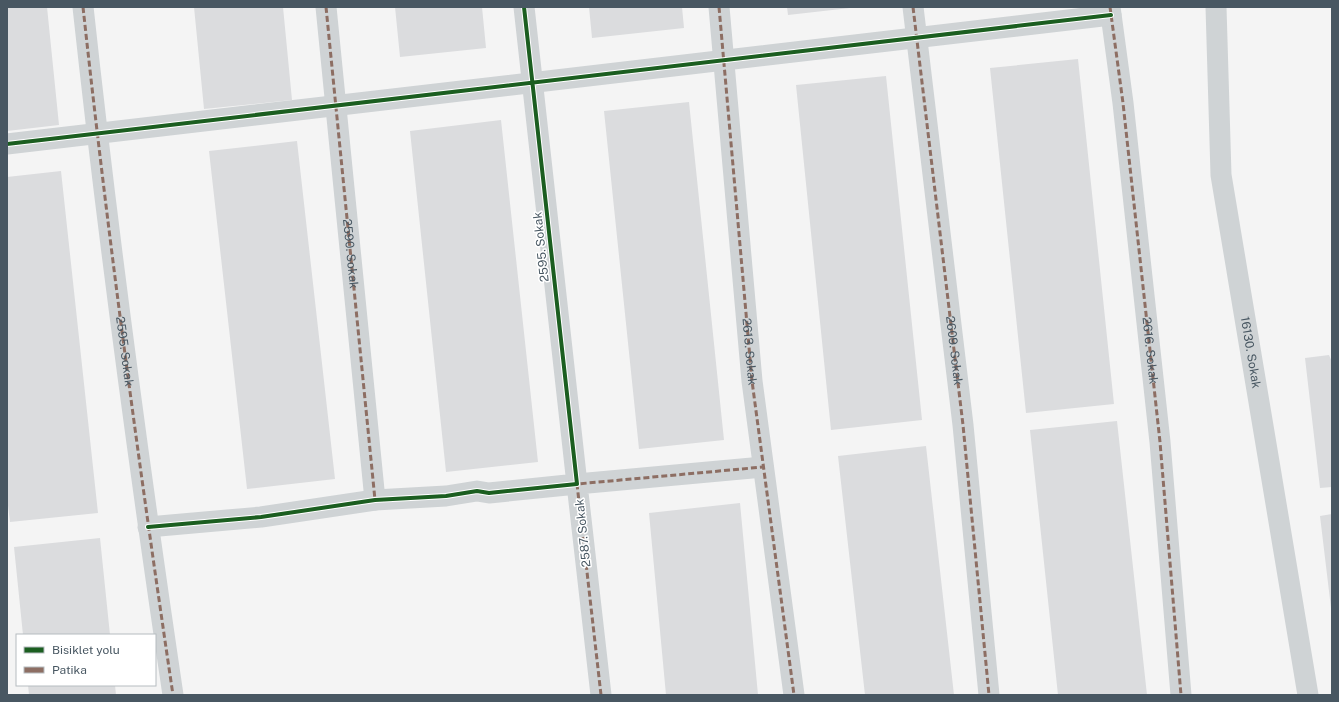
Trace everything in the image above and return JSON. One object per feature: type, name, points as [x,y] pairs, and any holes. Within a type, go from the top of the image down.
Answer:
[{"type":"street","name":"2595. Sokak","points":[[83,7],[97,134],[148,527],[173,695]]},
{"type":"street","name":"2590. Sokak","points":[[326,7],[375,500]]},
{"type":"street","name":"2595. Sokak","points":[[524,7],[577,484]]},
{"type":"street","name":"2613. Sokak","points":[[719,7],[752,381],[794,695]]},
{"type":"street","name":"2609. Sokak","points":[[913,7],[963,425],[989,695]]},
{"type":"street","name":"16130. Sokak","points":[[1216,7],[1221,175],[1308,695]]},
{"type":"street","points":[[7,144],[917,37],[1111,11]]},
{"type":"street","name":"2616. Sokak","points":[[1111,11],[1124,111],[1160,442],[1181,695]]},
{"type":"street","name":"2587. Sokak","points":[[601,695],[577,484],[763,467]]},
{"type":"street","points":[[148,527],[261,517],[375,500],[446,496],[477,491],[489,493],[577,484]]},
{"type":"building","points":[[7,7],[47,7],[59,125],[7,131]]},
{"type":"building","points":[[194,7],[283,7],[292,100],[204,109]]},
{"type":"building","points":[[395,7],[482,7],[486,48],[400,57]]},
{"type":"building","points":[[589,7],[682,7],[684,28],[592,38]]},
{"type":"building","points":[[787,7],[850,7],[850,8],[788,15]]},
{"type":"building","points":[[1078,59],[1114,404],[1026,413],[990,68]]},
{"type":"building","points":[[886,76],[922,420],[831,430],[796,85]]},
{"type":"building","points":[[689,102],[724,440],[639,449],[604,111]]},
{"type":"building","points":[[501,120],[538,462],[446,472],[410,131]]},
{"type":"building","points":[[297,141],[335,479],[247,489],[209,151]]},
{"type":"building","points":[[61,171],[98,513],[10,522],[7,497],[7,177]]},
{"type":"building","points":[[1329,355],[1332,362],[1332,487],[1320,488],[1305,358]]},
{"type":"building","points":[[1117,421],[1147,695],[1058,695],[1030,430]]},
{"type":"building","points":[[926,446],[954,695],[865,695],[838,456]]},
{"type":"building","points":[[740,503],[758,695],[666,695],[649,513]]},
{"type":"building","points":[[1332,514],[1332,608],[1331,608],[1320,516]]},
{"type":"building","points":[[100,538],[110,634],[23,634],[14,547]]},
{"type":"building","points":[[28,686],[115,686],[116,695],[29,695]]},
{"type":"marked path","points":[[83,7],[125,351],[173,695]]},
{"type":"marked path","points":[[326,7],[375,500]]},
{"type":"marked path","points":[[719,7],[752,381],[794,695]]},
{"type":"marked path","points":[[913,7],[963,425],[989,695]]},
{"type":"marked path","points":[[1110,7],[1123,103],[1160,442],[1181,695]]},
{"type":"marked path","points":[[601,695],[577,484],[763,467]]},
{"type":"cycle path","points":[[148,527],[261,517],[375,500],[446,496],[477,491],[489,493],[577,484],[524,7]]},
{"type":"cycle path","points":[[7,144],[1111,15]]}]
